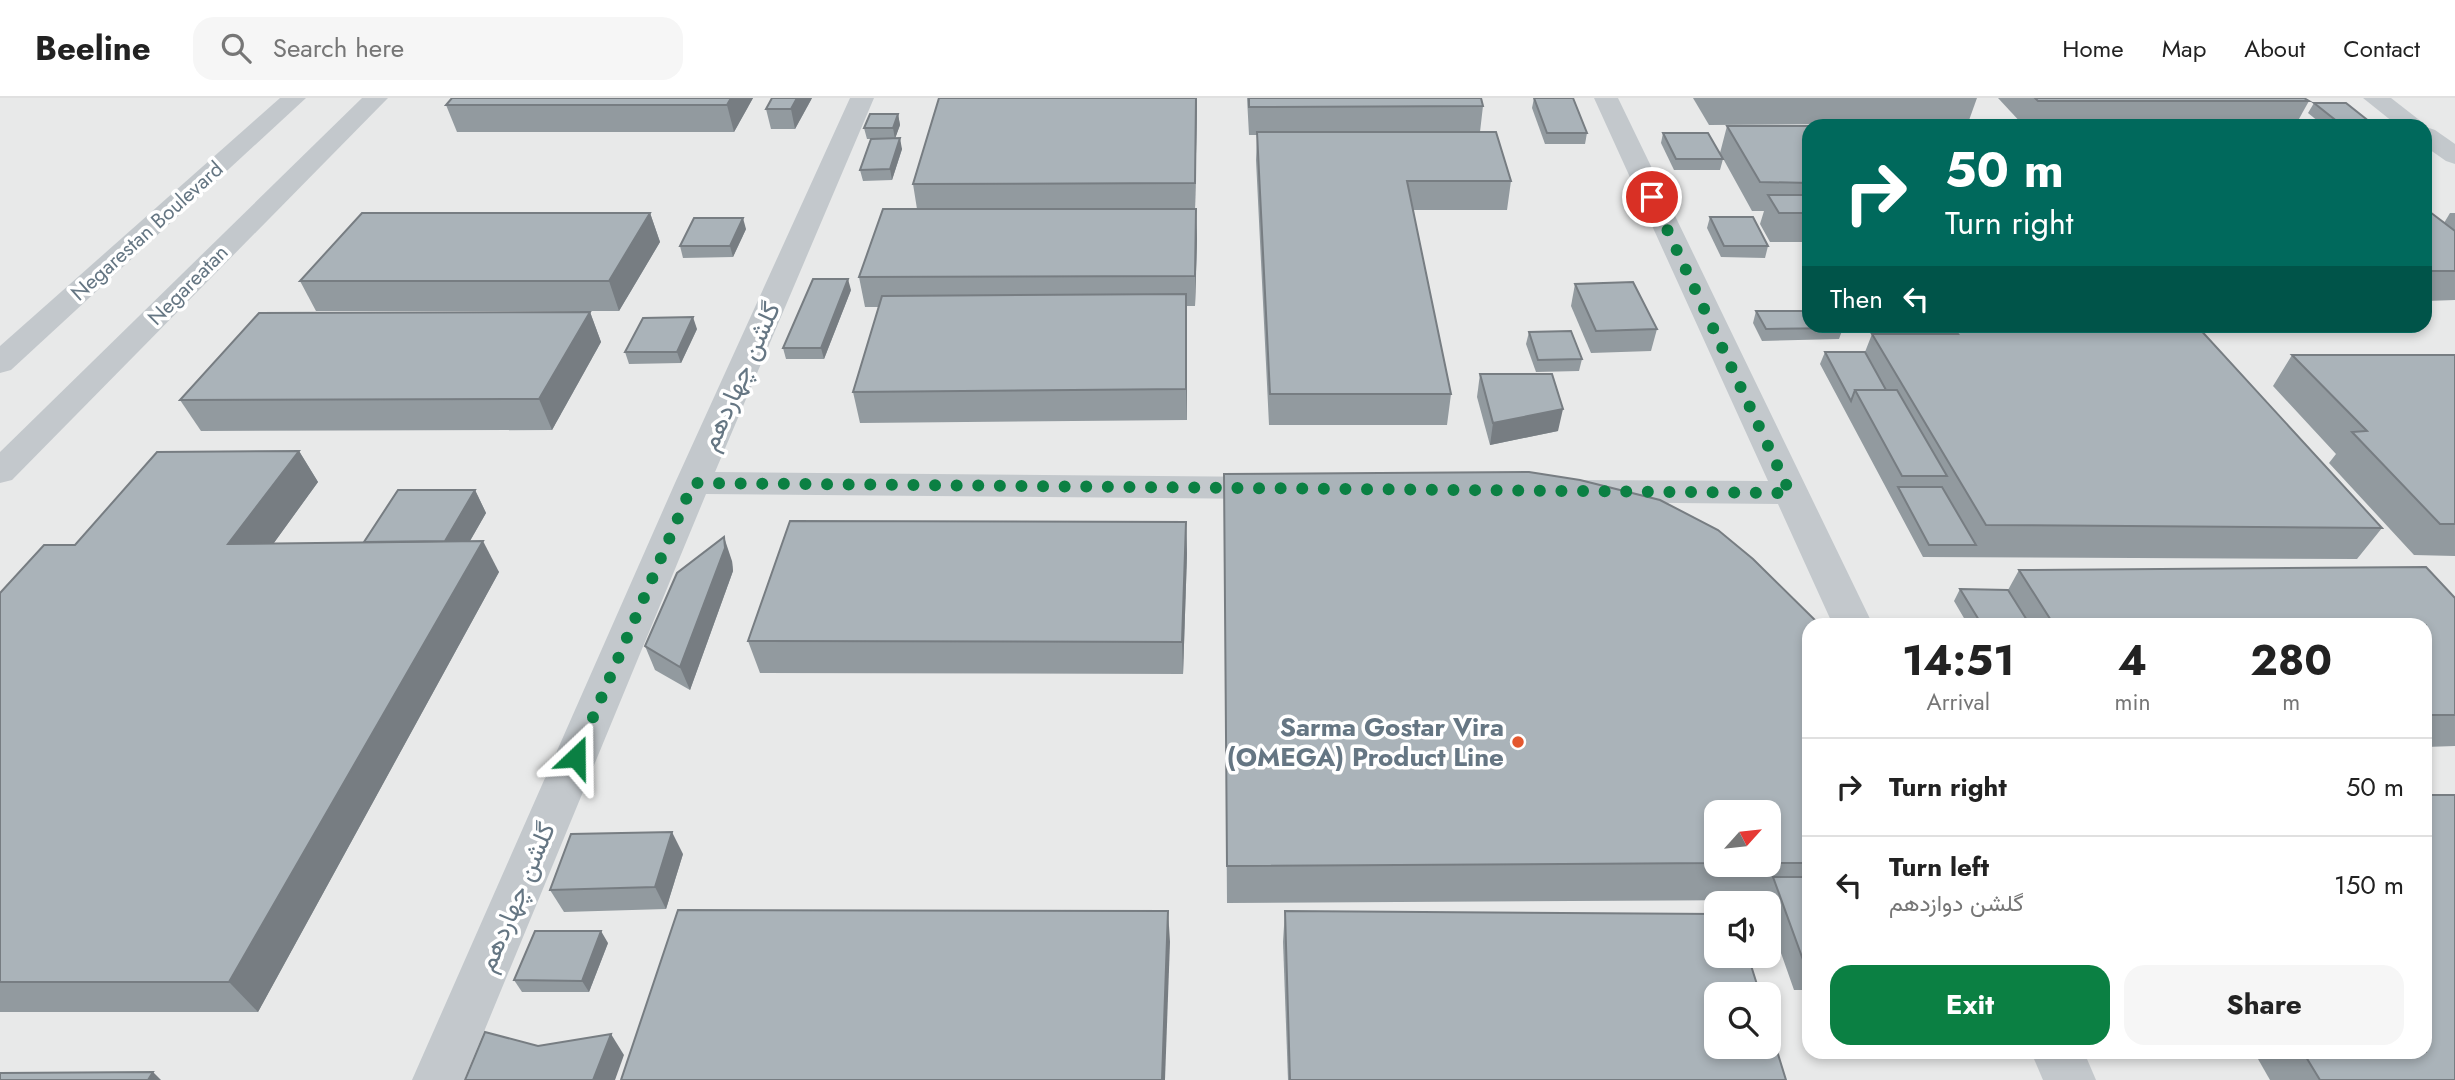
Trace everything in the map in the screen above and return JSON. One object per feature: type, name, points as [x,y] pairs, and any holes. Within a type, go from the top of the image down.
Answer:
[{"type":"street","name":"Negarestan Boulevard","points":[[0,363],[294,98]]},
{"type":"street","name":"Negareatan","points":[[0,472],[376,98]]},
{"type":"street","name":"گلشن چهاردهم","points":[[438,1080],[693,483],[862,98]]},
{"type":"street","points":[[1606,98],[1850,618]]},
{"type":"street","points":[[2375,98],[2404,119]]},
{"type":"street","points":[[2432,139],[2455,156]]},
{"type":"street","points":[[693,483],[1304,489]]},
{"type":"street","points":[[1540,491],[1790,493]]},
{"type":"street","points":[[2060,1059],[2070,1080]]},
{"type":"shaded area","points":[[0,98],[2455,98],[2455,1080],[0,1080]]},
{"type":"building","points":[[452,98],[731,98],[727,105],[446,105]]},
{"type":"building","points":[[772,98],[797,98],[791,109],[766,109]]},
{"type":"building","points":[[939,98],[1196,98],[1195,183],[913,184]]},
{"type":"building","points":[[1249,98],[1481,98],[1483,106],[1249,107]]},
{"type":"building","points":[[1534,98],[1573,98],[1587,133],[1547,133]]},
{"type":"building","points":[[2035,98],[2304,98],[2309,101],[2038,101]]},
{"type":"building","points":[[2314,103],[2346,103],[2366,119],[2334,119]]},
{"type":"building","points":[[870,114],[898,114],[893,128],[864,128]]},
{"type":"building","points":[[1727,126],[1802,126],[1802,183],[1760,182]]},
{"type":"building","points":[[1257,132],[1496,132],[1511,181],[1407,181],[1451,394],[1270,394]]},
{"type":"building","points":[[1663,133],[1708,133],[1723,159],[1676,159]]},
{"type":"building","points":[[900,138],[890,169],[860,170],[871,139]]},
{"type":"building","points":[[1768,195],[1802,195],[1802,213],[1779,213]]},
{"type":"building","points":[[883,209],[1196,209],[1195,276],[859,277]]},
{"type":"building","points":[[362,213],[650,213],[609,281],[300,281]]},
{"type":"building","points":[[2432,214],[2455,231],[2455,271],[2432,271]]},
{"type":"building","points":[[1710,217],[1753,217],[1768,246],[1724,246]]},
{"type":"building","points":[[694,218],[743,218],[730,246],[680,246]]},
{"type":"building","points":[[813,279],[848,279],[821,348],[783,348]]},
{"type":"building","points":[[1633,282],[1657,329],[1596,331],[1575,284]]},
{"type":"building","points":[[1186,294],[1186,389],[853,392],[882,296]]},
{"type":"building","points":[[1756,311],[1802,311],[1802,329],[1766,329]]},
{"type":"building","points":[[590,312],[539,399],[180,400],[259,313]]},
{"type":"building","points":[[693,317],[677,352],[625,352],[643,318]]},
{"type":"building","points":[[1571,331],[1582,359],[1538,360],[1529,332]]},
{"type":"building","points":[[2203,333],[2382,528],[1986,525],[1872,334]]},
{"type":"building","points":[[1825,352],[1865,352],[1886,390],[1855,390],[1851,401]]},
{"type":"building","points":[[2292,355],[2455,355],[2455,524],[2440,524],[2352,432],[2367,431]]},
{"type":"building","points":[[1480,374],[1552,374],[1563,409],[1493,423]]},
{"type":"building","points":[[1855,390],[1897,390],[1947,476],[1902,476]]},
{"type":"building","points":[[299,451],[228,544],[483,541],[229,982],[0,982],[0,593],[44,545],[75,545],[157,452]]},
{"type":"building","name":"Sarma Gostar Vira (OMEGA) Product Line","points":[[1529,472],[1580,480],[1660,500],[1718,530],[1753,559],[1813,618],[1802,618],[1802,863],[1782,863],[1782,800],[1704,800],[1704,863],[1227,866],[1224,474]]},
{"type":"building","points":[[1898,487],[1942,487],[1976,545],[1929,545]]},
{"type":"building","points":[[398,490],[475,490],[445,541],[364,542]]},
{"type":"building","points":[[790,521],[1186,522],[1182,642],[748,641]]},
{"type":"building","points":[[724,537],[725,548],[680,667],[645,646],[677,573]]},
{"type":"building","points":[[2426,567],[2455,598],[2455,715],[2432,715],[2432,618],[2050,618],[2019,570]]},
{"type":"building","points":[[1960,589],[2008,590],[2026,618],[1978,618]]},
{"type":"building","points":[[2432,795],[2455,795],[2455,1080],[2320,1080],[2307,1059],[2432,1059]]},
{"type":"building","points":[[672,832],[655,887],[550,890],[571,834]]},
{"type":"building","points":[[1773,877],[1802,877],[1802,957],[1781,899],[1781,891],[1778,891]]},
{"type":"building","points":[[678,910],[1168,911],[1162,1080],[621,1080]]},
{"type":"building","points":[[1285,911],[1704,914],[1704,968],[1752,968],[1756,982],[1704,982],[1704,1059],[1780,1059],[1786,1080],[1290,1080]]},
{"type":"building","points":[[535,931],[601,931],[582,981],[514,980]]},
{"type":"building","points":[[485,1032],[538,1046],[611,1034],[593,1080],[465,1080]]},
{"type":"building","points":[[153,1072],[148,1080],[0,1080],[0,1073]]},
{"type":"place","name":"Sarma Gostar Vira (OMEGA) Product Line","points":[[1518,742]]},
{"type":"route","points":[[576,757],[693,483],[1790,493],[1652,197]]}]
